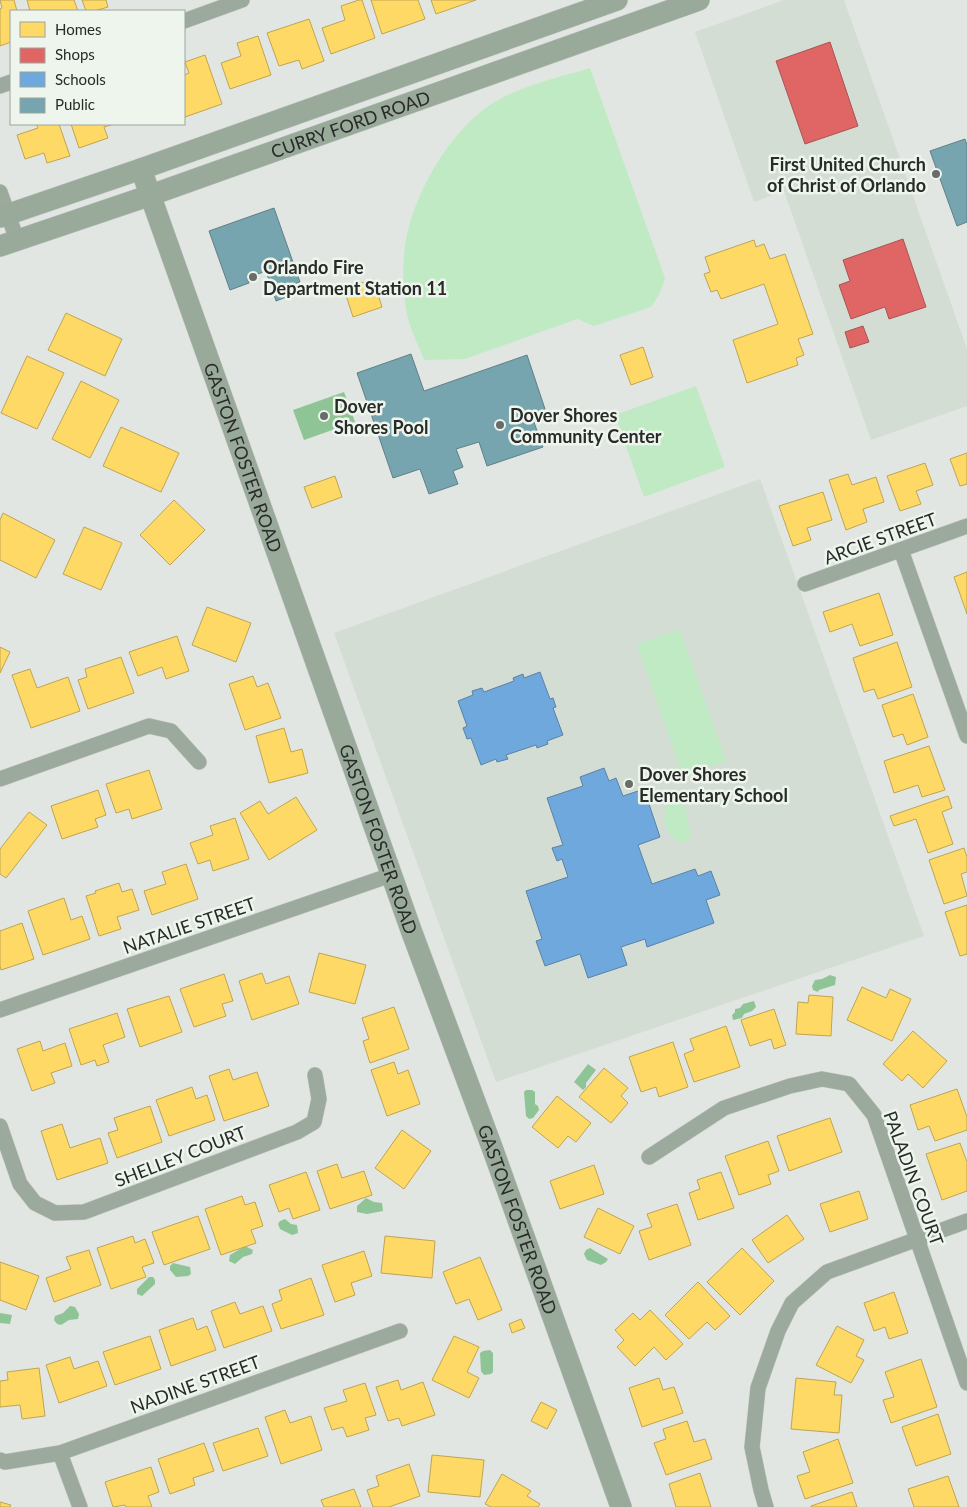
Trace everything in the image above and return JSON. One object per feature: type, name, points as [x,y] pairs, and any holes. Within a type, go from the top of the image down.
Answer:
[{"type":"street","points":[[185,21],[242,0]]},
{"type":"street","name":"CURRY FORD ROAD","points":[[4,216],[617,0]]},
{"type":"street","name":"CURRY FORD ROAD","points":[[8,243],[150,195],[699,0]]},
{"type":"street","name":"GASTON FOSTER ROAD","points":[[141,169],[391,875],[493,1150],[620,1507]]},
{"type":"street","points":[[0,192],[8,243]]},
{"type":"street","name":"ARCIE STREET","points":[[805,584],[967,526]]},
{"type":"street","points":[[901,550],[967,736]]},
{"type":"street","points":[[0,780],[149,726],[172,731],[199,762]]},
{"type":"street","name":"NATALIE STREET","points":[[0,1010],[391,875]]},
{"type":"street","name":"SHELLEY COURT","points":[[0,1126],[20,1184],[35,1203],[55,1213],[84,1212],[297,1132],[314,1122],[319,1099],[315,1075]]},
{"type":"street","name":"PALADIN COURT","points":[[649,1157],[724,1108],[790,1086],[822,1079],[849,1084],[874,1115],[967,1384]]},
{"type":"street","points":[[766,1507],[752,1446],[758,1388],[778,1331],[792,1303],[827,1272],[967,1221]]},
{"type":"street","name":"NADINE STREET","points":[[0,1460],[5,1462],[60,1452],[400,1331]]},
{"type":"street","points":[[60,1452],[80,1507]]},
{"type":"shaded area","points":[[784,0],[844,0],[967,349],[967,406],[871,440],[784,191],[754,202],[695,32]]},
{"type":"shaded area","points":[[590,68],[665,278],[660,293],[651,307],[594,326],[577,319],[465,359],[424,360],[407,316],[403,268],[409,226],[421,192],[430,175],[463,128],[490,105],[501,98],[526,88]]},
{"type":"shaded area","points":[[696,386],[725,467],[644,497],[615,415]]},
{"type":"shaded area","name":"Dover Shores Pool","points":[[344,392],[355,422],[304,440],[293,410]]},
{"type":"shaded area","name":"Dover Shores Elementary School","points":[[760,479],[924,936],[496,1082],[334,633]]},
{"type":"shaded area","points":[[680,629],[726,761],[683,776],[637,644]]},
{"type":"shaded area","points":[[680,802],[686,808],[691,835],[680,843],[671,836],[665,822],[667,805]]},
{"type":"shaded area","points":[[830,975],[836,977],[835,985],[818,992],[813,990],[812,986],[815,980]]},
{"type":"shaded area","points":[[754,1001],[756,1007],[752,1011],[744,1014],[742,1018],[733,1020],[732,1015],[735,1009],[740,1008],[743,1004]]},
{"type":"shaded area","points":[[588,1064],[596,1070],[583,1090],[574,1082]]},
{"type":"shaded area","points":[[526,1090],[535,1092],[535,1104],[539,1110],[533,1118],[529,1119],[526,1116],[524,1092]]},
{"type":"shaded area","points":[[366,1198],[382,1203],[383,1211],[367,1214],[357,1212],[357,1206]]},
{"type":"shaded area","points":[[285,1219],[291,1224],[297,1225],[298,1233],[292,1235],[280,1229],[278,1224]]},
{"type":"shaded area","points":[[245,1246],[253,1250],[252,1254],[243,1257],[235,1264],[229,1261],[230,1255]]},
{"type":"shaded area","points":[[590,1248],[608,1259],[606,1262],[601,1265],[587,1260],[584,1254]]},
{"type":"shaded area","points":[[173,1263],[190,1267],[191,1274],[176,1277],[170,1270],[170,1266]]},
{"type":"shaded area","points":[[149,1277],[153,1277],[155,1284],[142,1296],[137,1294],[137,1289]]},
{"type":"shaded area","points":[[70,1306],[75,1307],[79,1314],[78,1319],[69,1320],[61,1325],[57,1324],[54,1320],[55,1316],[63,1313]]},
{"type":"shaded area","points":[[0,1313],[12,1315],[10,1324],[0,1323]]},
{"type":"shaded area","points":[[490,1350],[493,1353],[493,1372],[484,1375],[481,1371],[480,1353]]},
{"type":"building: Homes","points":[[0,0],[14,0],[17,10],[10,10],[10,42],[0,46],[0,9],[2,8]]},
{"type":"building: Homes","points":[[27,0],[74,0],[78,10],[30,10]]},
{"type":"building: Homes","points":[[82,0],[106,0],[108,7],[98,10],[86,10]]},
{"type":"building: Homes","points":[[362,0],[375,38],[331,54],[322,28],[345,20],[341,6]]},
{"type":"building: Homes","points":[[371,0],[418,0],[425,19],[382,34]]},
{"type":"building: Homes","points":[[431,0],[476,0],[436,14]]},
{"type":"building: Homes","points":[[309,19],[324,61],[302,69],[299,60],[279,66],[267,33]]},
{"type":"building: Homes","points":[[258,36],[271,75],[230,89],[221,63],[241,56],[237,43]]},
{"type":"building: Homes","points":[[205,55],[222,104],[185,117],[185,75],[189,73],[185,62]]},
{"type":"building: Homes","points":[[36,125],[59,125],[70,156],[47,163],[44,153],[25,159],[17,135],[38,128]]},
{"type":"building: Homes","points":[[71,125],[111,125],[104,127],[108,138],[79,148]]},
{"type":"building: Homes","points":[[754,240],[756,247],[764,244],[770,259],[785,254],[813,334],[798,339],[804,355],[796,358],[798,365],[747,383],[733,340],[778,324],[764,284],[721,299],[717,290],[711,292],[704,274],[710,272],[705,257]]},
{"type":"building: Homes","points":[[373,279],[382,307],[353,317],[344,289]]},
{"type":"building: Homes","points":[[66,313],[122,339],[105,376],[48,350]]},
{"type":"building: Homes","points":[[643,347],[653,377],[631,385],[620,355]]},
{"type":"building: Homes","points":[[27,356],[64,373],[37,429],[1,413]]},
{"type":"building: Homes","points":[[81,381],[119,400],[90,458],[52,439]]},
{"type":"building: Homes","points":[[121,427],[179,453],[161,492],[103,466]]},
{"type":"building: Homes","points":[[967,453],[967,484],[960,486],[950,459]]},
{"type":"building: Homes","points":[[925,463],[933,485],[916,491],[921,504],[900,511],[887,476]]},
{"type":"building: Homes","points":[[848,474],[852,485],[876,477],[884,502],[863,509],[867,522],[846,530],[829,480]]},
{"type":"building: Homes","points":[[335,476],[342,497],[312,508],[304,487]]},
{"type":"building: Homes","points":[[823,492],[832,520],[807,528],[811,540],[793,546],[779,506]]},
{"type":"building: Homes","points":[[174,500],[205,530],[170,565],[140,535]]},
{"type":"building: Homes","points":[[3,513],[55,540],[36,578],[0,560],[0,520]]},
{"type":"building: Homes","points":[[84,527],[122,543],[101,590],[63,574]]},
{"type":"building: Homes","points":[[967,572],[967,614],[954,577]]},
{"type":"building: Homes","points":[[879,593],[893,635],[860,646],[852,624],[830,632],[823,612]]},
{"type":"building: Homes","points":[[207,607],[251,623],[236,662],[192,645]]},
{"type":"building: Homes","points":[[177,636],[189,671],[166,679],[162,667],[138,676],[129,652]]},
{"type":"building: Homes","points":[[897,642],[912,687],[878,699],[874,689],[864,692],[853,658]]},
{"type":"building: Homes","points":[[0,647],[10,652],[0,673]]},
{"type":"building: Homes","points":[[121,657],[134,693],[88,709],[78,680],[87,677],[85,669]]},
{"type":"building: Homes","points":[[30,669],[37,688],[68,677],[80,711],[31,728],[12,675]]},
{"type":"building: Homes","points":[[253,676],[257,687],[268,683],[281,718],[245,730],[229,684]]},
{"type":"building: Homes","points":[[913,694],[928,737],[907,745],[903,734],[893,737],[882,705]]},
{"type":"building: Homes","points":[[284,728],[291,752],[302,749],[308,773],[269,783],[256,736]]},
{"type":"building: Homes","points":[[929,746],[945,790],[922,797],[918,785],[894,793],[884,761]]},
{"type":"building: Homes","points":[[149,770],[162,809],[132,819],[129,809],[116,813],[106,784]]},
{"type":"building: Homes","points":[[98,790],[106,815],[95,819],[98,827],[62,839],[51,806]]},
{"type":"building: Homes","points":[[948,796],[952,808],[942,812],[953,844],[928,853],[916,819],[894,826],[890,816]]},
{"type":"building: Homes","points":[[296,797],[317,830],[269,860],[240,813],[260,801],[268,814]]},
{"type":"building: Homes","points":[[29,812],[47,825],[6,878],[0,874],[0,849]]},
{"type":"building: Homes","points":[[235,818],[249,859],[213,871],[210,860],[198,864],[190,843],[213,835],[210,826]]},
{"type":"building: Homes","points":[[964,848],[967,857],[967,872],[961,874],[967,896],[944,904],[929,860]]},
{"type":"building: Homes","points":[[186,864],[198,899],[152,915],[144,891],[166,884],[162,872]]},
{"type":"building: Homes","points":[[119,883],[122,892],[132,889],[139,910],[117,917],[121,929],[99,936],[86,896]]},
{"type":"building: Homes","points":[[64,898],[71,920],[82,916],[90,939],[43,955],[28,911]]},
{"type":"building: Homes","points":[[967,905],[967,954],[960,956],[945,912]]},
{"type":"building: Homes","points":[[22,923],[34,959],[1,970],[0,931]]},
{"type":"building: Homes","points":[[319,953],[366,965],[355,1004],[309,992]]},
{"type":"building: Homes","points":[[262,973],[266,984],[289,976],[299,1004],[252,1020],[239,981]]},
{"type":"building: Homes","points":[[224,974],[233,1001],[222,1004],[226,1016],[194,1027],[180,989]]},
{"type":"building: Homes","points":[[862,987],[886,998],[890,989],[911,999],[892,1041],[847,1020]]},
{"type":"building: Homes","points":[[809,995],[833,997],[831,1036],[796,1034],[798,1002],[808,1003]]},
{"type":"building: Homes","points":[[169,996],[182,1032],[140,1047],[127,1009]]},
{"type":"building: Homes","points":[[394,1007],[409,1049],[370,1063],[363,1041],[369,1039],[362,1018]]},
{"type":"building: Homes","points":[[774,1009],[786,1045],[774,1049],[771,1039],[750,1046],[741,1020]]},
{"type":"building: Homes","points":[[117,1013],[125,1037],[103,1045],[109,1062],[97,1066],[95,1060],[81,1065],[69,1029]]},
{"type":"building: Homes","points":[[726,1026],[740,1067],[694,1082],[684,1054],[694,1050],[690,1039]]},
{"type":"building: Homes","points":[[913,1031],[947,1061],[923,1088],[908,1074],[902,1081],[883,1064]]},
{"type":"building: Homes","points":[[40,1041],[43,1051],[65,1043],[72,1066],[51,1073],[55,1083],[32,1091],[17,1049]]},
{"type":"building: Homes","points":[[673,1042],[688,1087],[659,1097],[656,1087],[641,1092],[629,1057]]},
{"type":"building: Homes","points":[[394,1062],[398,1074],[408,1070],[420,1104],[387,1116],[371,1070]]},
{"type":"building: Homes","points":[[604,1068],[628,1088],[621,1096],[628,1103],[611,1123],[579,1097]]},
{"type":"building: Homes","points":[[229,1069],[233,1080],[257,1072],[269,1106],[224,1121],[209,1076]]},
{"type":"building: Homes","points":[[192,1087],[196,1099],[207,1095],[215,1120],[169,1136],[156,1100]]},
{"type":"building: Homes","points":[[957,1089],[967,1117],[967,1130],[935,1141],[929,1126],[918,1130],[910,1105]]},
{"type":"building: Homes","points":[[557,1096],[591,1123],[576,1142],[568,1136],[558,1148],[532,1127]]},
{"type":"building: Homes","points":[[150,1106],[162,1142],[117,1158],[108,1133],[118,1130],[114,1118]]},
{"type":"building: Homes","points":[[830,1118],[842,1152],[789,1171],[777,1136]]},
{"type":"building: Homes","points":[[62,1124],[70,1148],[100,1138],[108,1163],[57,1180],[41,1131]]},
{"type":"building: Homes","points":[[402,1130],[431,1151],[404,1189],[375,1168]]},
{"type":"building: Homes","points":[[768,1141],[779,1171],[768,1175],[771,1184],[739,1195],[725,1156]]},
{"type":"building: Homes","points":[[960,1143],[967,1162],[967,1191],[942,1200],[926,1154]]},
{"type":"building: Homes","points":[[337,1164],[342,1178],[364,1171],[372,1195],[330,1209],[317,1171]]},
{"type":"building: Homes","points":[[594,1165],[604,1194],[560,1209],[550,1181]]},
{"type":"building: Homes","points":[[306,1172],[320,1210],[293,1219],[289,1208],[279,1212],[269,1185]]},
{"type":"building: Homes","points":[[721,1172],[734,1208],[698,1220],[689,1193],[700,1189],[697,1180]]},
{"type":"building: Homes","points":[[859,1191],[868,1219],[830,1232],[820,1204]]},
{"type":"building: Homes","points":[[242,1196],[245,1205],[255,1202],[263,1226],[251,1230],[256,1243],[221,1255],[205,1209]]},
{"type":"building: Homes","points":[[677,1204],[691,1245],[649,1260],[639,1231],[652,1227],[647,1214]]},
{"type":"building: Homes","points":[[598,1208],[634,1226],[620,1254],[584,1237]]},
{"type":"building: Homes","points":[[787,1215],[804,1239],[768,1263],[752,1240]]},
{"type":"building: Homes","points":[[198,1216],[210,1249],[164,1265],[152,1232]]},
{"type":"building: Homes","points":[[133,1236],[135,1243],[145,1239],[154,1263],[142,1267],[146,1277],[111,1289],[97,1248]]},
{"type":"building: Homes","points":[[385,1236],[435,1241],[432,1278],[381,1273]]},
{"type":"building: Homes","points":[[742,1248],[774,1281],[740,1315],[707,1282]]},
{"type":"building: Homes","points":[[89,1250],[101,1285],[54,1302],[46,1278],[71,1269],[66,1257]]},
{"type":"building: Homes","points":[[364,1251],[372,1276],[351,1283],[355,1295],[335,1302],[322,1265]]},
{"type":"building: Homes","points":[[480,1257],[502,1310],[478,1320],[469,1299],[456,1304],[443,1272]]},
{"type":"building: Homes","points":[[0,1262],[39,1276],[26,1310],[0,1300]]},
{"type":"building: Homes","points":[[311,1278],[324,1315],[281,1329],[272,1304],[282,1300],[279,1290]]},
{"type":"building: Homes","points":[[698,1282],[730,1316],[715,1330],[707,1322],[689,1339],[665,1315]]},
{"type":"building: Homes","points":[[894,1292],[908,1333],[889,1339],[885,1327],[874,1331],[864,1303]]},
{"type":"building: Homes","points":[[235,1302],[240,1314],[263,1306],[272,1331],[224,1348],[211,1311]]},
{"type":"building: Homes","points":[[650,1310],[683,1344],[666,1360],[654,1347],[635,1366],[617,1347],[624,1340],[615,1330],[633,1313],[640,1320]]},
{"type":"building: Homes","points":[[193,1318],[197,1330],[207,1326],[216,1350],[171,1366],[159,1330]]},
{"type":"building: Homes","points":[[521,1319],[525,1328],[512,1333],[509,1324]]},
{"type":"building: Homes","points":[[837,1326],[864,1340],[856,1356],[864,1360],[851,1383],[816,1365]]},
{"type":"building: Homes","points":[[150,1336],[161,1369],[115,1385],[103,1352]]},
{"type":"building: Homes","points":[[454,1336],[479,1347],[467,1372],[479,1378],[469,1398],[432,1380]]},
{"type":"building: Homes","points":[[70,1357],[74,1369],[98,1361],[107,1386],[59,1403],[46,1365]]},
{"type":"building: Homes","points":[[921,1359],[937,1407],[891,1423],[883,1400],[894,1397],[885,1372]]},
{"type":"building: Homes","points":[[39,1368],[45,1416],[22,1419],[20,1405],[0,1407],[0,1381],[8,1380],[7,1372]]},
{"type":"building: Homes","points":[[659,1378],[663,1390],[674,1387],[683,1413],[642,1427],[629,1388]]},
{"type":"building: Homes","points":[[796,1378],[836,1382],[834,1395],[842,1395],[839,1433],[791,1429]]},
{"type":"building: Homes","points":[[398,1380],[401,1390],[423,1382],[435,1415],[402,1426],[399,1418],[388,1421],[376,1387]]},
{"type":"building: Homes","points":[[365,1383],[376,1415],[365,1418],[369,1430],[347,1437],[343,1427],[332,1430],[324,1408],[347,1401],[343,1390]]},
{"type":"building: Homes","points":[[541,1402],[557,1410],[547,1429],[531,1421]]},
{"type":"building: Homes","points":[[285,1410],[290,1423],[311,1416],[322,1450],[281,1464],[265,1417]]},
{"type":"building: Homes","points":[[938,1414],[951,1454],[916,1466],[902,1427]]},
{"type":"building: Homes","points":[[687,1421],[694,1442],[705,1439],[712,1459],[666,1475],[654,1443],[666,1439],[663,1429]]},
{"type":"building: Homes","points":[[258,1428],[268,1456],[223,1471],[213,1443]]},
{"type":"building: Homes","points":[[838,1439],[853,1483],[805,1499],[797,1476],[810,1472],[803,1452]]},
{"type":"building: Homes","points":[[204,1443],[214,1471],[193,1478],[195,1485],[170,1494],[158,1459]]},
{"type":"building: Homes","points":[[432,1455],[484,1460],[480,1497],[428,1492]]},
{"type":"building: Homes","points":[[409,1464],[420,1496],[389,1507],[373,1507],[367,1490],[379,1486],[376,1476]]},
{"type":"building: Homes","points":[[151,1467],[159,1492],[148,1496],[152,1507],[126,1507],[125,1505],[113,1507],[105,1482]]},
{"type":"building: Homes","points":[[700,1473],[711,1507],[676,1507],[669,1484]]},
{"type":"building: Homes","points":[[502,1474],[531,1491],[527,1496],[540,1504],[538,1507],[491,1507],[485,1504]]},
{"type":"building: Homes","points":[[948,1476],[959,1507],[914,1507],[908,1489]]},
{"type":"building: Homes","points":[[354,1489],[361,1507],[324,1507],[321,1500]]},
{"type":"building: Homes","points":[[852,1492],[857,1507],[811,1507],[811,1506]]},
{"type":"building: Homes","points":[[0,1502],[11,1505],[10,1507],[0,1507]]},
{"type":"building: Shops","points":[[830,42],[858,126],[805,144],[776,61]]},
{"type":"building: Shops","points":[[903,239],[926,307],[889,319],[885,307],[851,319],[839,285],[850,281],[843,260]]},
{"type":"building: Shops","points":[[863,326],[869,342],[850,348],[845,332]]},
{"type":"building: Schools","points":[[540,672],[550,699],[553,698],[556,707],[553,708],[563,735],[547,741],[548,744],[537,748],[536,745],[506,755],[508,759],[497,762],[496,759],[481,765],[471,738],[467,739],[463,728],[467,726],[458,701],[473,695],[472,691],[482,688],[484,692],[514,681],[513,678],[523,674],[524,678]]},
{"type":"building: Schools","points":[[604,768],[609,781],[616,778],[623,796],[644,789],[660,837],[638,845],[652,884],[695,869],[698,876],[711,871],[720,895],[706,900],[714,923],[647,947],[645,939],[621,947],[627,965],[588,978],[580,954],[545,966],[536,941],[542,939],[526,891],[568,877],[562,859],[557,861],[552,848],[563,845],[547,798],[583,786],[580,777]]},
{"type":"building: Public","points":[[965,139],[967,145],[967,222],[957,226],[930,151]]},
{"type":"building: Public","points":[[274,208],[300,282],[291,285],[294,294],[276,301],[266,271],[247,278],[249,283],[230,290],[209,231]]},
{"type":"building: Public","points":[[411,354],[424,391],[527,355],[545,409],[531,414],[543,447],[487,466],[479,442],[456,449],[463,467],[453,471],[458,484],[429,494],[420,469],[393,478],[357,373]]},
{"type":"place","name":"First United Church of Christ of Orlando","points":[[936,174]]},
{"type":"place","name":"Orlando Fire Department Station 11","points":[[253,277]]},
{"type":"place","name":"Dover Shores Pool","points":[[324,416]]},
{"type":"place","name":"Dover Shores Community Center","points":[[500,425]]},
{"type":"place","name":"Dover Shores Elementary School","points":[[629,784]]}]
